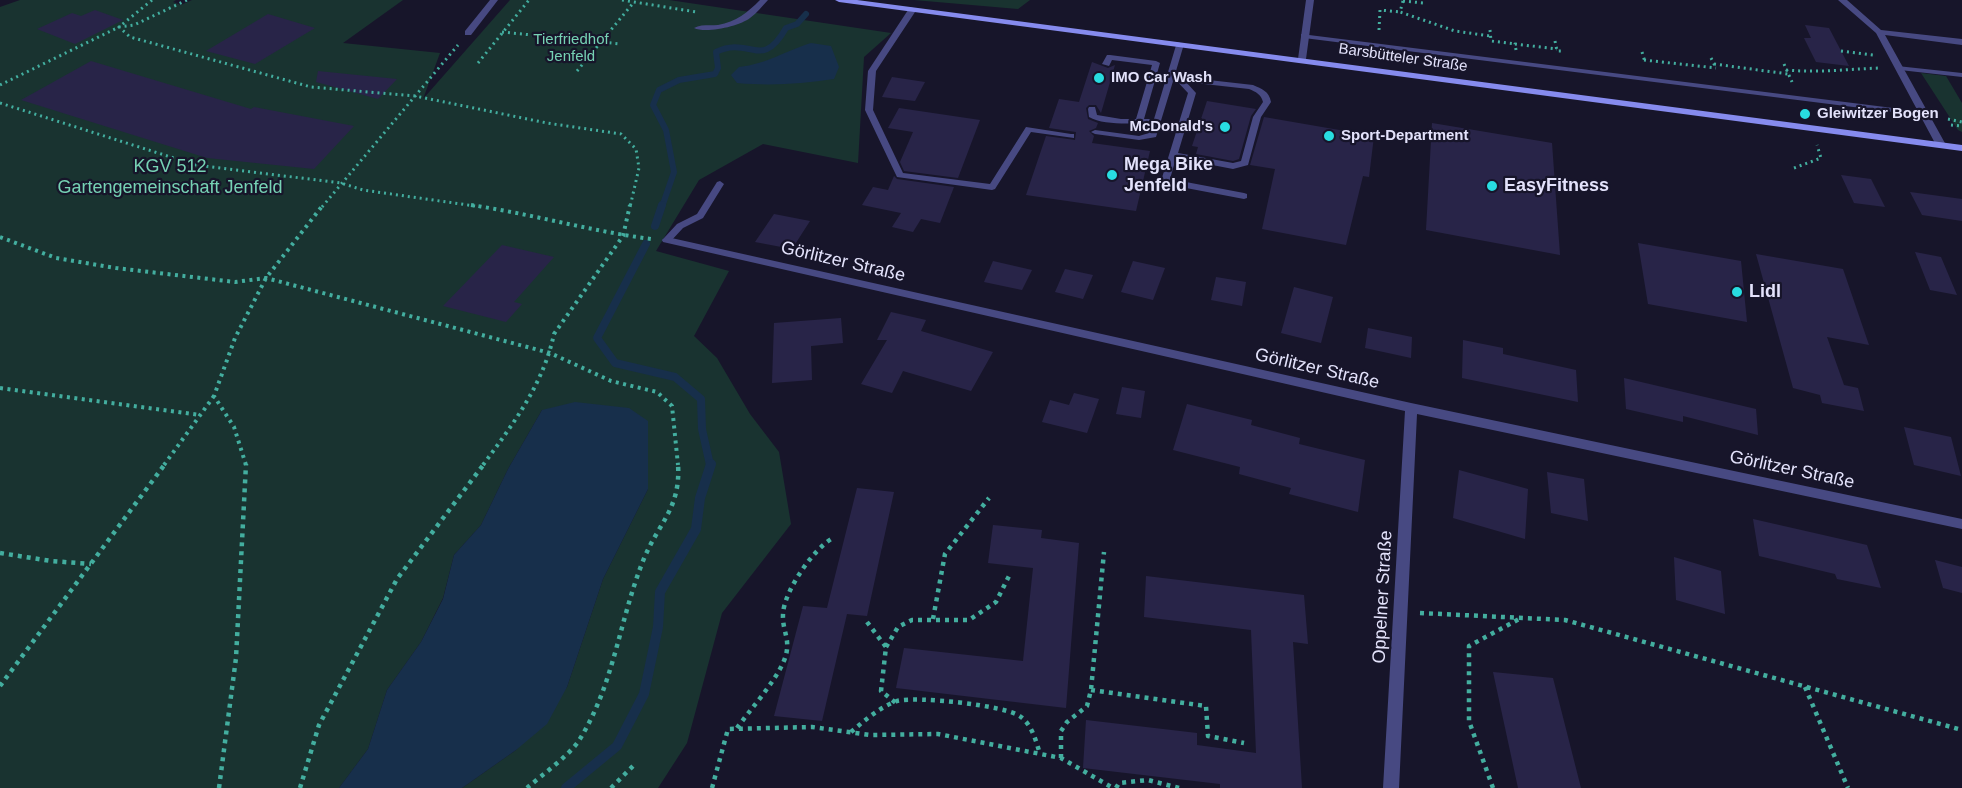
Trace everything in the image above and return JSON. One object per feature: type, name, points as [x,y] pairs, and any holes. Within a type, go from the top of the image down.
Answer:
[{"type":"main road","name":"Barsbütteler Straße","points":[[839,0],[1302,59],[1962,148]]},
{"type":"street","points":[[1302,59],[1310,0]]},
{"type":"street","points":[[1842,0],[1879,32],[1895,57],[1941,145]]},
{"type":"street","points":[[1879,32],[1962,42]]},
{"type":"street","name":"Görlitzer Straße","points":[[667,240],[1411,408],[1962,524]]},
{"type":"street","name":"Oppelner Straße","points":[[1391,788],[1411,408]]},
{"type":"lane","points":[[468,33],[494,0]]},
{"type":"lane","points":[[698,28],[720,27],[747,18],[764,0]]},
{"type":"lane","points":[[913,9],[872,70],[869,110],[900,175],[992,187],[1029,129],[1071,136]]},
{"type":"lane","points":[[1304,36],[1925,114]]},
{"type":"lane","points":[[1095,132],[1139,138],[1153,135],[1180,44]]},
{"type":"lane","points":[[1106,64],[1110,57],[1156,63],[1140,120]]},
{"type":"lane","points":[[1900,68],[1962,75]]},
{"type":"lane","points":[[1172,71],[1191,93],[1164,181],[1244,196]]},
{"type":"lane","points":[[1172,155],[1233,166],[1245,163],[1257,117],[1267,102],[1261,91],[1250,87],[1180,80]]},
{"type":"lane","points":[[1092,109],[1093,117],[1121,121],[1158,121]]},
{"type":"lane","points":[[667,240],[680,226],[700,216],[720,184]]},
{"type":"path","points":[[0,83],[5,83],[119,27],[152,0]]},
{"type":"path","points":[[119,27],[134,25],[187,0]]},
{"type":"path","points":[[477,63],[529,0]]},
{"type":"path","points":[[622,0],[676,9]]},
{"type":"path","points":[[1400,12],[1403,0],[1424,3]]},
{"type":"path","points":[[577,71],[634,2]]},
{"type":"path","points":[[1379,45],[1380,10],[1400,12],[1455,31],[1490,36]]},
{"type":"path","points":[[119,27],[129,37],[284,81],[311,87],[415,96],[547,123],[621,134],[636,149],[639,168],[623,236],[554,334],[550,353],[530,399],[460,498],[397,579],[319,725],[300,788]]},
{"type":"path","points":[[1490,30],[1491,41],[1515,44]]},
{"type":"path","points":[[502,32],[621,44]]},
{"type":"path","points":[[0,686],[92,564],[213,396],[235,338],[266,278],[341,183],[468,33]]},
{"type":"path","points":[[1841,51],[1895,57]]},
{"type":"path","points":[[1644,60],[1818,73],[1842,69],[1900,68]]},
{"type":"path","points":[[0,103],[196,165],[341,183],[363,190],[517,212],[623,236],[667,240]]},
{"type":"path","points":[[1794,168],[1821,158],[1813,128]]},
{"type":"path","points":[[0,237],[56,258],[116,268],[235,282],[266,278],[550,353],[611,381],[657,392],[672,406],[679,477],[675,502],[643,560],[608,681],[577,743],[527,788]]},
{"type":"path","points":[[0,388],[200,415]]},
{"type":"path","points":[[213,396],[229,413],[243,447],[246,462],[236,658],[219,788]]},
{"type":"path","points":[[933,619],[944,555],[960,533],[981,513],[989,498]]},
{"type":"path","points":[[737,729],[783,664],[789,642],[783,613],[795,579],[823,543],[833,537]]},
{"type":"path","points":[[1061,758],[1058,736],[1063,723],[1087,706],[1091,690],[1104,552]]},
{"type":"path","points":[[0,553],[51,561],[92,564]]},
{"type":"path","points":[[896,703],[881,691],[885,647],[898,627],[912,620],[969,620],[996,602],[1009,576]]},
{"type":"path","points":[[1400,612],[1564,620],[1962,730]]},
{"type":"path","points":[[1493,788],[1469,721],[1470,646],[1521,618]]},
{"type":"path","points":[[867,622],[885,647]]},
{"type":"path","points":[[1804,686],[1848,788]]},
{"type":"path","points":[[1091,690],[1206,706],[1208,735],[1244,743]]},
{"type":"path","points":[[850,732],[873,712],[907,699],[987,707],[1019,715],[1034,735],[1040,754]]},
{"type":"path","points":[[712,788],[728,729],[812,727],[894,735],[938,734],[1061,758],[1114,788],[1119,783],[1148,780],[1179,788]]},
{"type":"path","points":[[611,788],[635,764]]},
{"type":"green space","points":[[20,0],[176,0],[173,2],[181,5],[192,0],[403,0],[343,43],[440,53],[423,99],[510,0],[669,0],[891,33],[864,57],[858,163],[763,144],[699,180],[656,251],[729,271],[694,336],[717,358],[750,414],[779,452],[791,524],[722,613],[687,743],[658,788],[462,788],[516,750],[567,687],[603,579],[648,489],[542,410],[508,469],[481,525],[454,555],[443,598],[421,642],[387,690],[368,749],[339,788],[0,788],[0,7]]},
{"type":"green space","points":[[914,0],[1030,0],[1018,9]]},
{"type":"green space","points":[[1921,73],[1946,76],[1962,103],[1962,132],[1958,130]]},
{"type":"water","points":[[811,43],[831,46],[839,67],[834,79],[786,84],[749,84],[737,83],[731,75],[739,67],[767,60]]},
{"type":"water","points":[[575,402],[629,408],[648,421],[648,489],[603,579],[567,687],[547,724],[516,750],[462,788],[339,788],[368,749],[387,690],[421,642],[443,599],[454,555],[481,525],[508,469],[542,410]]},
{"type":"building","points":[[95,10],[123,20],[75,44],[37,29],[72,13],[81,16]]},
{"type":"building","points":[[268,14],[315,28],[255,64],[206,51]]},
{"type":"building","points":[[1805,25],[1829,28],[1849,66],[1816,62],[1804,38],[1811,38]]},
{"type":"building","points":[[91,61],[251,109],[254,107],[354,126],[314,169],[207,158],[21,100]]},
{"type":"building","points":[[1092,62],[1108,68],[1115,65],[1101,113],[1096,105],[1089,105],[1086,108],[1088,119],[1098,123],[1096,128],[1089,131],[1094,136],[1092,143],[1150,151],[1136,211],[1026,195],[1046,136],[1075,140],[1076,132],[1049,128],[1059,99],[1079,102]]},
{"type":"building","points":[[318,71],[397,79],[378,99],[316,82]]},
{"type":"building","points":[[892,77],[925,82],[915,101],[882,97]]},
{"type":"building","name":"McDonald's","points":[[1207,101],[1256,109],[1251,116],[1239,159],[1233,161],[1196,154],[1198,147],[1192,146]]},
{"type":"building","points":[[899,108],[980,120],[958,178],[904,171],[900,162],[913,132],[888,128]]},
{"type":"building","points":[[1264,117],[1374,136],[1369,177],[1363,176],[1346,245],[1262,229],[1275,169],[1250,165]]},
{"type":"building","name":"EasyFitness","points":[[1432,123],[1552,143],[1560,255],[1426,230]]},
{"type":"building","points":[[1841,175],[1871,179],[1885,207],[1854,203]]},
{"type":"building","points":[[894,176],[897,179],[954,187],[940,223],[921,219],[913,232],[892,227],[901,213],[862,205],[873,187],[888,190]]},
{"type":"building","points":[[1910,192],[1962,199],[1962,221],[1922,215]]},
{"type":"building","points":[[774,214],[810,221],[792,249],[755,242]]},
{"type":"building","points":[[1638,243],[1741,261],[1747,322],[1648,304]]},
{"type":"building","points":[[502,245],[554,257],[514,302],[522,304],[506,322],[443,306]]},
{"type":"building","points":[[1915,252],[1941,257],[1957,295],[1930,290]]},
{"type":"building","points":[[1756,254],[1843,269],[1869,345],[1827,337],[1844,385],[1858,388],[1864,411],[1822,403],[1820,395],[1793,388]]},
{"type":"building","points":[[993,261],[1032,270],[1022,290],[984,282]]},
{"type":"building","points":[[1133,261],[1165,268],[1153,300],[1121,292]]},
{"type":"building","points":[[1065,269],[1093,275],[1083,299],[1055,292]]},
{"type":"building","points":[[1216,277],[1246,282],[1242,306],[1211,300]]},
{"type":"building","points":[[1294,287],[1333,297],[1321,343],[1281,333]]},
{"type":"building","points":[[891,312],[926,320],[921,331],[993,352],[971,391],[903,371],[892,393],[861,384],[887,340],[877,340]]},
{"type":"building","points":[[841,318],[843,343],[811,346],[812,380],[772,383],[774,323]]},
{"type":"building","points":[[1368,328],[1412,337],[1411,358],[1365,348]]},
{"type":"building","points":[[1463,340],[1503,348],[1503,354],[1576,370],[1578,402],[1462,378]]},
{"type":"building","points":[[1624,378],[1756,409],[1758,435],[1683,416],[1683,422],[1626,409]]},
{"type":"building","points":[[1122,387],[1145,391],[1141,418],[1116,414]]},
{"type":"building","points":[[1074,393],[1099,399],[1087,433],[1042,422],[1050,400],[1069,405]]},
{"type":"building","points":[[1187,404],[1252,420],[1251,425],[1300,438],[1299,444],[1365,460],[1358,512],[1289,494],[1291,488],[1239,474],[1240,467],[1173,450]]},
{"type":"building","points":[[1904,427],[1951,437],[1961,476],[1914,465]]},
{"type":"building","points":[[1459,470],[1528,489],[1525,539],[1453,518]]},
{"type":"building","points":[[1547,472],[1584,479],[1588,521],[1551,513]]},
{"type":"building","points":[[857,488],[894,492],[867,616],[847,614],[822,721],[774,716],[803,606],[827,608]]},
{"type":"building","points":[[1753,519],[1867,545],[1881,588],[1837,579],[1835,574],[1759,556]]},
{"type":"building","points":[[993,525],[1042,530],[1041,538],[1079,543],[1066,708],[896,688],[904,648],[1023,661],[1033,568],[988,563]]},
{"type":"building","points":[[1674,557],[1721,571],[1725,614],[1676,600]]},
{"type":"building","points":[[1935,560],[1962,567],[1962,593],[1943,588]]},
{"type":"building","points":[[1146,576],[1304,595],[1308,644],[1293,642],[1302,788],[1220,788],[1220,784],[1083,768],[1086,720],[1197,733],[1197,745],[1256,753],[1251,630],[1144,617]]},
{"type":"building","points":[[1493,672],[1553,678],[1581,788],[1518,788]]},
{"type":"waterway","points":[[662,207],[674,172],[666,130],[653,105],[659,90],[679,80],[715,74],[718,68],[716,52],[738,47],[754,50],[769,48],[786,28],[797,24],[806,14]]},
{"type":"waterway","points":[[655,226],[662,205]]},
{"type":"waterway","points":[[646,244],[597,338],[615,363],[675,377],[701,399],[702,429],[710,465]]},
{"type":"waterway","points":[[566,788],[617,746],[644,694],[658,627],[660,592],[696,529],[700,498],[711,464]]},
{"type":"place","name":"IMO Car Wash","points":[[1099,78]]},
{"type":"place","name":"Gleiwitzer Bogen","points":[[1805,114]]},
{"type":"place","name":"McDonald's","points":[[1225,127]]},
{"type":"place","name":"Sport-Department","points":[[1329,136]]},
{"type":"place","name":"Mega Bike Jenfeld","points":[[1112,175]]},
{"type":"place","name":"EasyFitness","points":[[1492,186]]},
{"type":"place","name":"Lidl","points":[[1737,292]]},
{"type":"park label","name":"Tierfriedhof Jenfeld","points":[[571,48]]},
{"type":"park label","name":"KGV 512 Gartengemeinschaft Jenfeld","points":[[170,177]]}]
